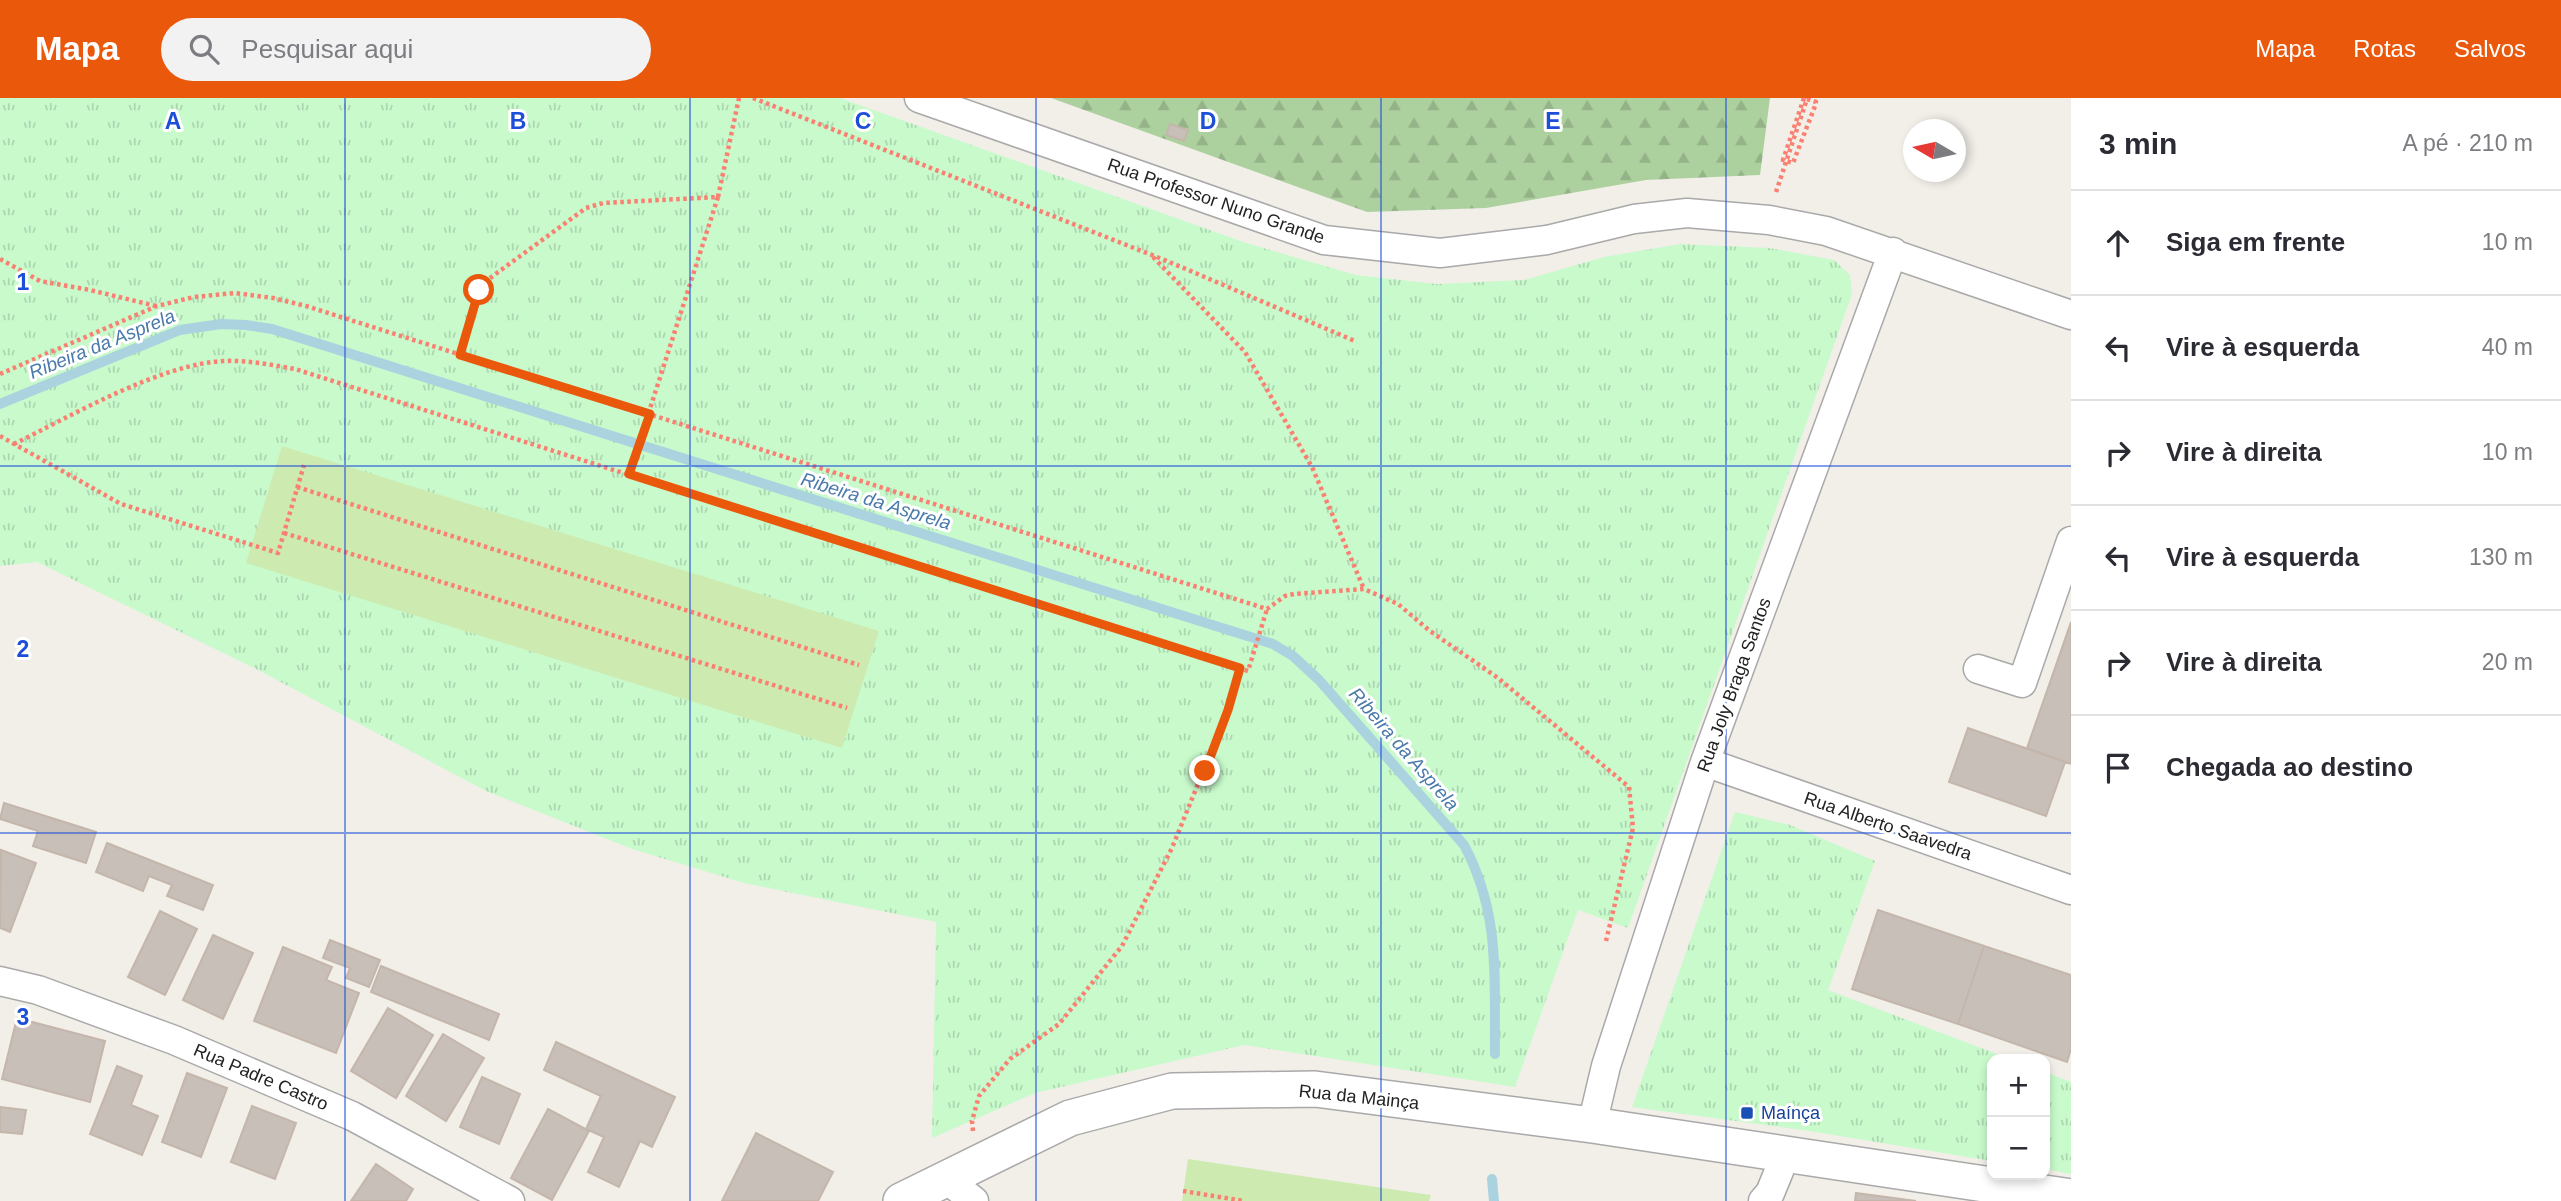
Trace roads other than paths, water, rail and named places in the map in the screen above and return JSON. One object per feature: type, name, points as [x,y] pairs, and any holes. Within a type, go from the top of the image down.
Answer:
[{"type":"street","name":"Rua Professor Nuno Grande","points":[[919,98],[1324,240],[1440,253],[1548,240],[1634,219],[1687,213],[1769,220],[1826,230],[2071,315]]},
{"type":"street","name":"Rua Joly Braga Santos","points":[[1592,1125],[1606,1066],[1705,762],[1893,252]]},
{"type":"street","points":[[1978,669],[2022,683],[2071,541]]},
{"type":"street","name":"Rua Alberto Saavedra","points":[[1705,762],[2071,890]]},
{"type":"street","name":"Rua Padre Castro","points":[[0,981],[38,990],[174,1040],[352,1116],[510,1201]]},
{"type":"street","name":"Rua da Mainça","points":[[901,1201],[1070,1118],[1172,1091],[1315,1089],[1592,1125],[2071,1198]]},
{"type":"street","points":[[1763,1201],[1770,1193],[1786,1154]]},
{"type":"street","points":[[945,1178],[974,1201]]},
{"type":"waterway","name":"Ribeira da Asprela","points":[[0,404],[180,330],[221,324],[272,329],[1273,644],[1293,656],[1319,680],[1464,845],[1476,871],[1490,921],[1495,973],[1495,1054]]},
{"type":"waterway","name":"Ribeira da Asprela","points":[[1492,1179],[1494,1201]]},
{"type":"place","name":"Maínça","points":[[1747,1113]]}]
